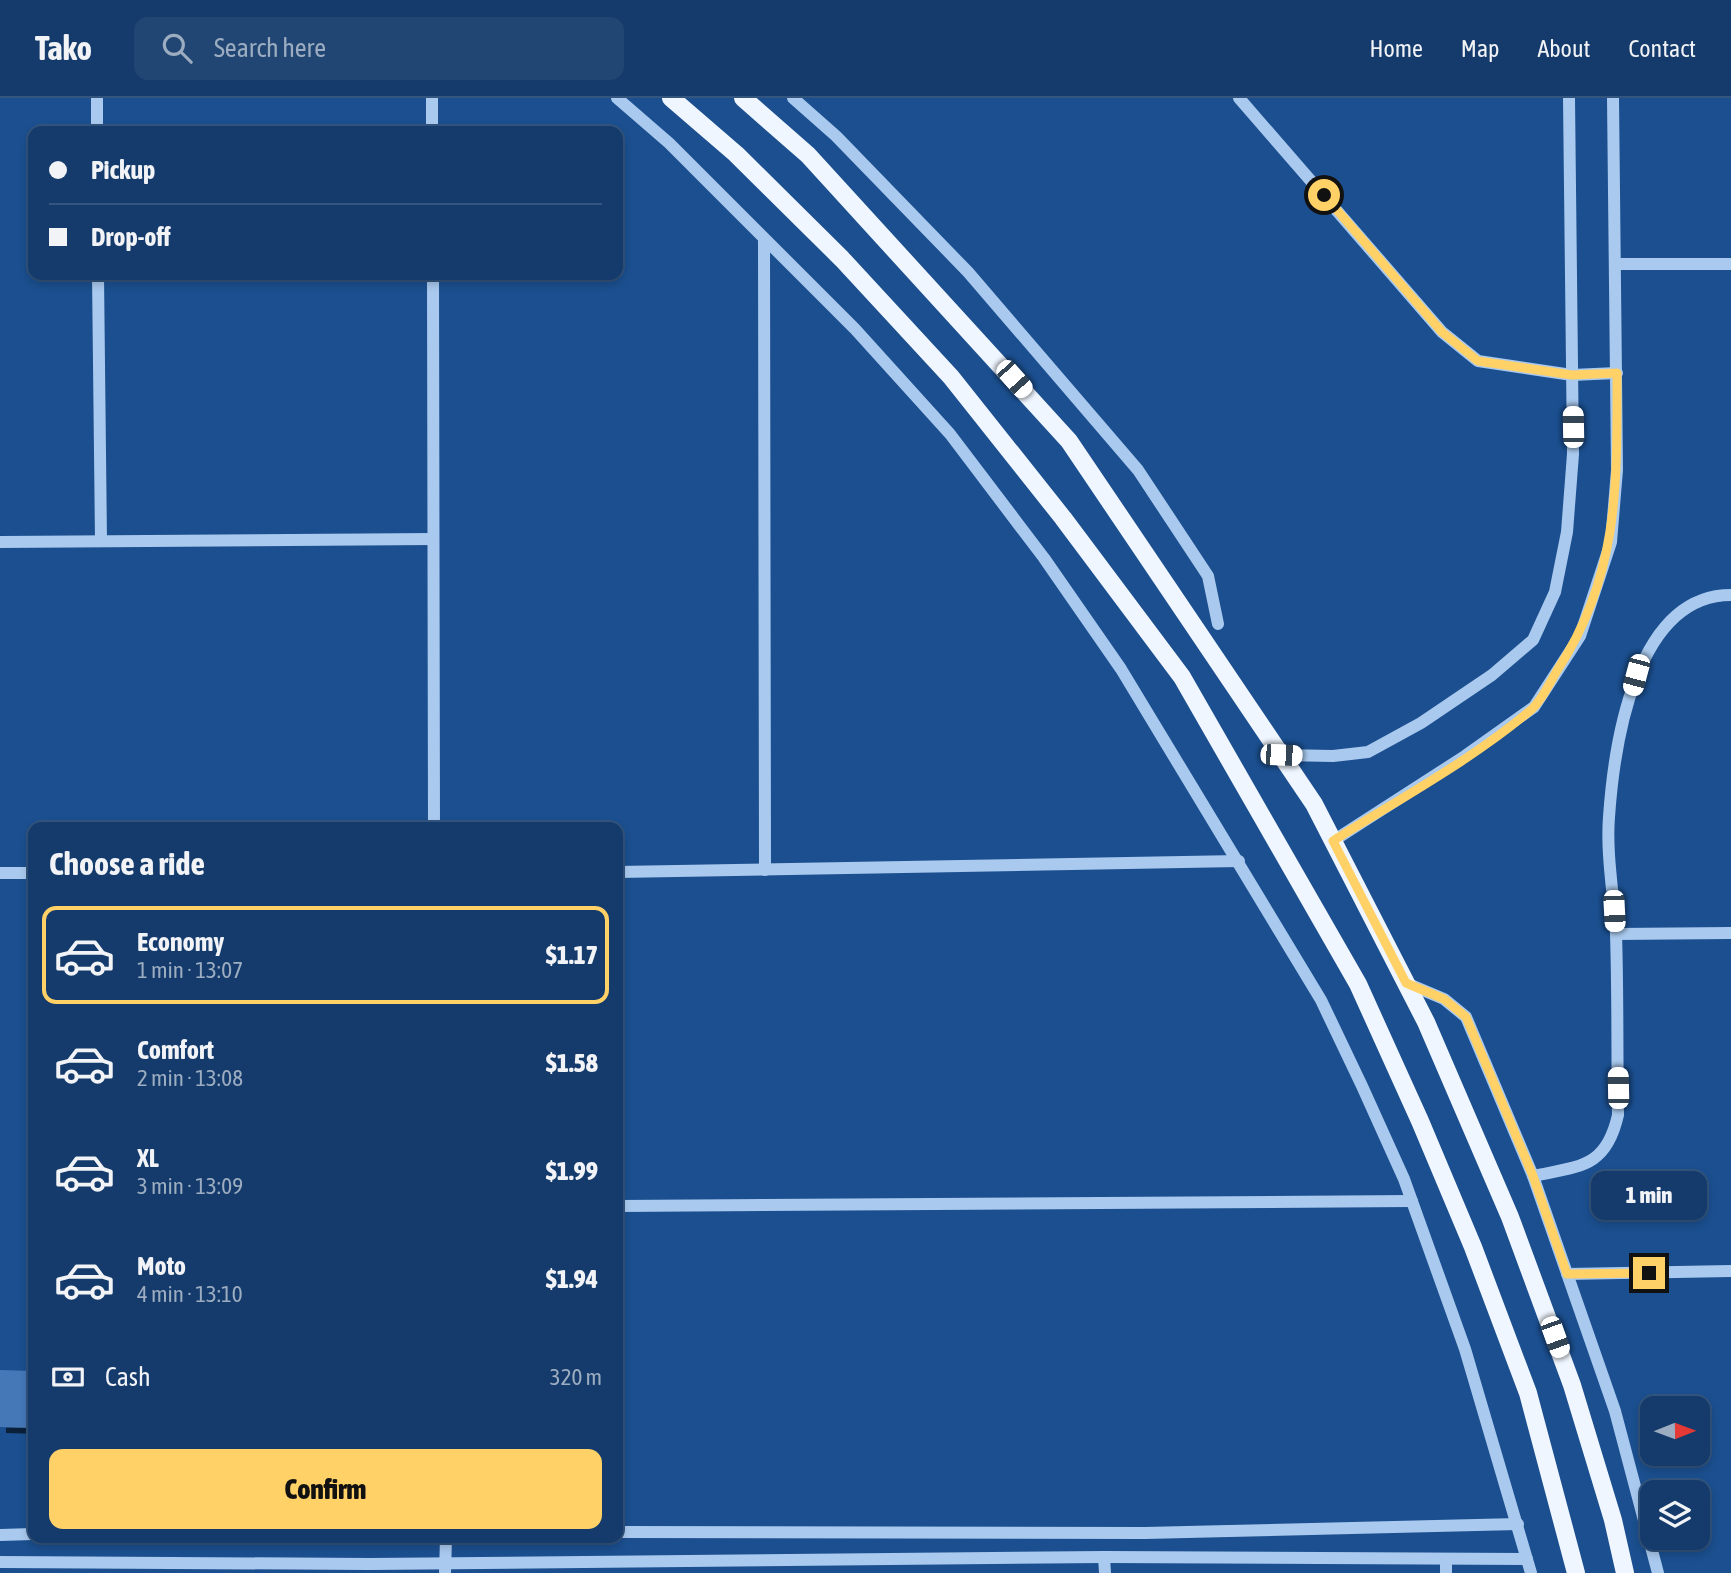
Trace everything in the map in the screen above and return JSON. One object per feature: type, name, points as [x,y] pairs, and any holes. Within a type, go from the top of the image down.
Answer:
[{"type":"main road","points":[[671,98],[736,154],[842,259],[951,377],[1063,518],[1182,677],[1358,984],[1420,1121],[1473,1247],[1528,1393],[1576,1573]]},
{"type":"main road","points":[[743,98],[818,165],[1069,441],[1281,755],[1333,841],[1426,1022],[1510,1217],[1572,1385],[1613,1520],[1625,1573]]},
{"type":"street","points":[[97,98],[97,126]]},
{"type":"street","points":[[432,98],[432,126]]},
{"type":"street","points":[[617,98],[669,143],[764,241],[855,329],[950,435],[1044,558],[1121,669],[1321,1000],[1412,1201],[1465,1349],[1531,1573]]},
{"type":"street","points":[[793,98],[836,135],[968,272],[1138,470],[1208,576],[1218,624]]},
{"type":"street","points":[[1239,98],[1442,332],[1478,361],[1572,375],[1617,373]]},
{"type":"street","points":[[1281,755],[1333,756],[1368,752],[1421,723],[1492,675],[1533,640],[1555,592],[1567,532],[1573,454],[1569,98]]},
{"type":"street","points":[[1333,841],[1465,756],[1534,707],[1580,636],[1611,542],[1617,470],[1617,264],[1613,98]]},
{"type":"street","points":[[764,241],[765,870]]},
{"type":"street","points":[[1617,264],[1731,264]]},
{"type":"street","points":[[98,280],[101,541]]},
{"type":"street","points":[[433,280],[434,822]]},
{"type":"street","points":[[0,542],[433,539]]},
{"type":"street","points":[[1533,1176],[1588,1164],[1602,1154],[1613,1137],[1618,1115],[1616,934],[1609,819],[1623,727],[1636,675],[1656,640],[1679,612],[1703,599],[1731,594]]},
{"type":"street","points":[[623,872],[1239,861]]},
{"type":"street","points":[[0,873],[28,873]]},
{"type":"street","points":[[1616,934],[1731,933]]},
{"type":"street","points":[[1406,983],[1444,999],[1466,1017],[1533,1176],[1615,1411],[1658,1573]]},
{"type":"street","points":[[623,1206],[1412,1201]]},
{"type":"street","points":[[1567,1274],[1731,1271]]},
{"type":"street","points":[[623,1532],[1144,1533],[1518,1524]]},
{"type":"street","points":[[0,1535],[28,1534]]},
{"type":"street","points":[[445,1568],[446,1543]]},
{"type":"street","points":[[0,1562],[445,1568],[771,1566],[1104,1557],[1527,1559]]},
{"type":"street","points":[[1104,1557],[1105,1573]]},
{"type":"street","points":[[1446,1559],[1446,1573]]},
{"type":"building","points":[[0,1370],[28,1371],[28,1428],[0,1427]]},
{"type":"route","points":[[1324,195],[1442,332],[1478,361],[1516,369],[1572,375],[1617,373],[1617,470],[1611,542],[1580,636],[1534,707],[1465,756],[1333,841],[1406,983],[1444,999],[1466,1017],[1533,1176],[1567,1274],[1649,1273]]}]
